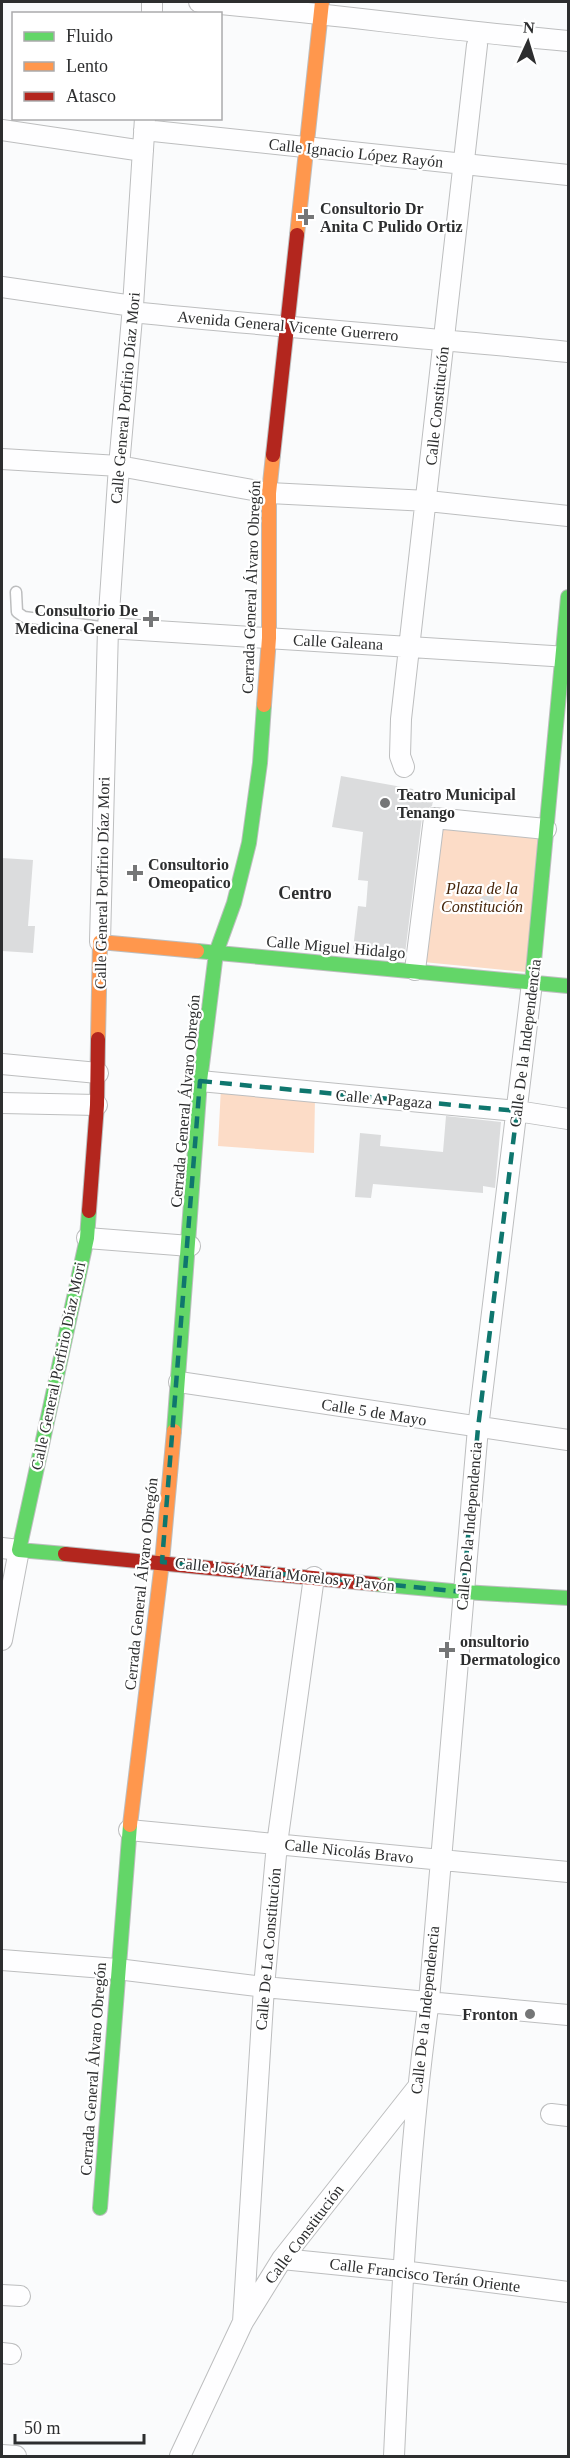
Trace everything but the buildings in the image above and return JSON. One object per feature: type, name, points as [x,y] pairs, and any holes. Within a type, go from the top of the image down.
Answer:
[{"type":"street","points":[[200,2],[322,7],[477,33],[568,41]]},
{"type":"street","name":"Cerrada General Álvaro Obregón","points":[[100,2208],[129,1830],[162,1562],[179,1382],[200,1081],[216,953],[234,903],[249,843],[260,763],[269,638],[269,493],[322,7]]},
{"type":"street","name":"Calle Constitución","points":[[404,767],[400,745],[409,646],[428,501],[477,45]]},
{"type":"street","name":"Calle Ignacio López Rayón","points":[[144,124],[306,148],[568,175]]},
{"type":"street","name":"Calle General Porfirio Díaz Mori","points":[[2,1640],[10,1549],[87,1238],[97,1105],[108,628],[133,309],[144,124]]},
{"type":"street","points":[[2,130],[143,152]]},
{"type":"street","name":"Avenida General Vicente Guerrero","points":[[2,287],[133,309],[287,328],[444,339],[568,352]]},
{"type":"street","points":[[2,459],[119,466],[269,493],[428,501],[568,516]]},
{"type":"street","name":"Calle De la Independencia","points":[[394,2457],[402,2271],[417,2088],[429,2000],[478,1428],[532,983],[565,657],[568,597]]},
{"type":"street","name":"Calle Galeana","points":[[108,628],[565,657]]},
{"type":"street","points":[[415,970],[434,818],[546,829]]},
{"type":"street","name":"Calle Miguel Hidalgo","points":[[100,942],[568,986]]},
{"type":"street","points":[[2,1064],[98,1073]]},
{"type":"street","name":"Calle A Pagaza","points":[[200,1081],[517,1111],[568,1119]]},
{"type":"street","points":[[2,1103],[97,1105]]},
{"type":"street","points":[[87,1238],[190,1246]]},
{"type":"street","name":"Calle 5 de Mayo","points":[[179,1382],[568,1440]]},
{"type":"street","name":"Calle José María Morelos y Pavón","points":[[10,1549],[464,1592],[568,1598]]},
{"type":"street","name":"Calle De La Constitución","points":[[243,2322],[264,1987],[277,1844],[314,1577]]},
{"type":"street","name":"Calle Nicolás Bravo","points":[[129,1830],[568,1872]]},
{"type":"street","points":[[2,1960],[117,1969],[264,1987],[429,2000],[568,2015]]},
{"type":"street","name":"Calle Constitución","points":[[180,2457],[243,2322],[282,2259],[417,2088]]},
{"type":"street","name":"Calle Francisco Terán Oriente","points":[[282,2259],[402,2271],[568,2292]]},
{"type":"street","points":[[2,2455],[16,2457]]},
{"type":"lane","points":[[16,592],[17,612],[24,616],[108,628]]},
{"type":"highlighted area","points":[[200,1081],[517,1111],[478,1428],[463,1592],[162,1562]]},
{"type":"green space","name":"Plaza de la Constitución","points":[[437,821],[541,832],[526,972],[423,962]]},
{"type":"green space","points":[[221,1087],[315,1098],[314,1153],[218,1146]]},
{"type":"traffic: fast","points":[[532,983],[568,597]]},
{"type":"traffic: fast","points":[[174,1431],[200,1081],[216,953],[234,903],[249,843],[260,763],[264,705]]},
{"type":"traffic: fast","points":[[197,951],[568,986]]},
{"type":"traffic: fast","points":[[65,1554],[19,1550],[87,1238],[89,1211]]},
{"type":"traffic: fast","points":[[375,1584],[568,1598]]},
{"type":"traffic: fast","points":[[100,2208],[130,1825]]},
{"type":"traffic: slow","points":[[297,235],[322,2]]},
{"type":"traffic: slow","points":[[264,705],[269,638],[269,493],[273,455]]},
{"type":"traffic: slow","points":[[98,1039],[100,942],[197,951]]},
{"type":"traffic: slow","points":[[130,1825],[162,1562],[174,1431]]},
{"type":"traffic: jam","points":[[273,455],[297,235]]},
{"type":"traffic: jam","points":[[89,1211],[97,1105],[98,1039]]},
{"type":"traffic: jam","points":[[65,1554],[375,1584]]},
{"type":"place","name":"Consultorio Dr Anita C Pulido Ortiz","points":[[306,217]]},
{"type":"place","name":"Consultorio De Medicina General","points":[[151,619]]},
{"type":"place","name":"Teatro Municipal Tenango","points":[[385,803]]},
{"type":"place","name":"Consultorio Omeopatico","points":[[135,873]]},
{"type":"place","name":"onsultorio Dermatologico","points":[[447,1650]]},
{"type":"place","name":"Fronton","points":[[530,2014]]},
{"type":"district","name":"Centro","points":[[305,893]]}]
